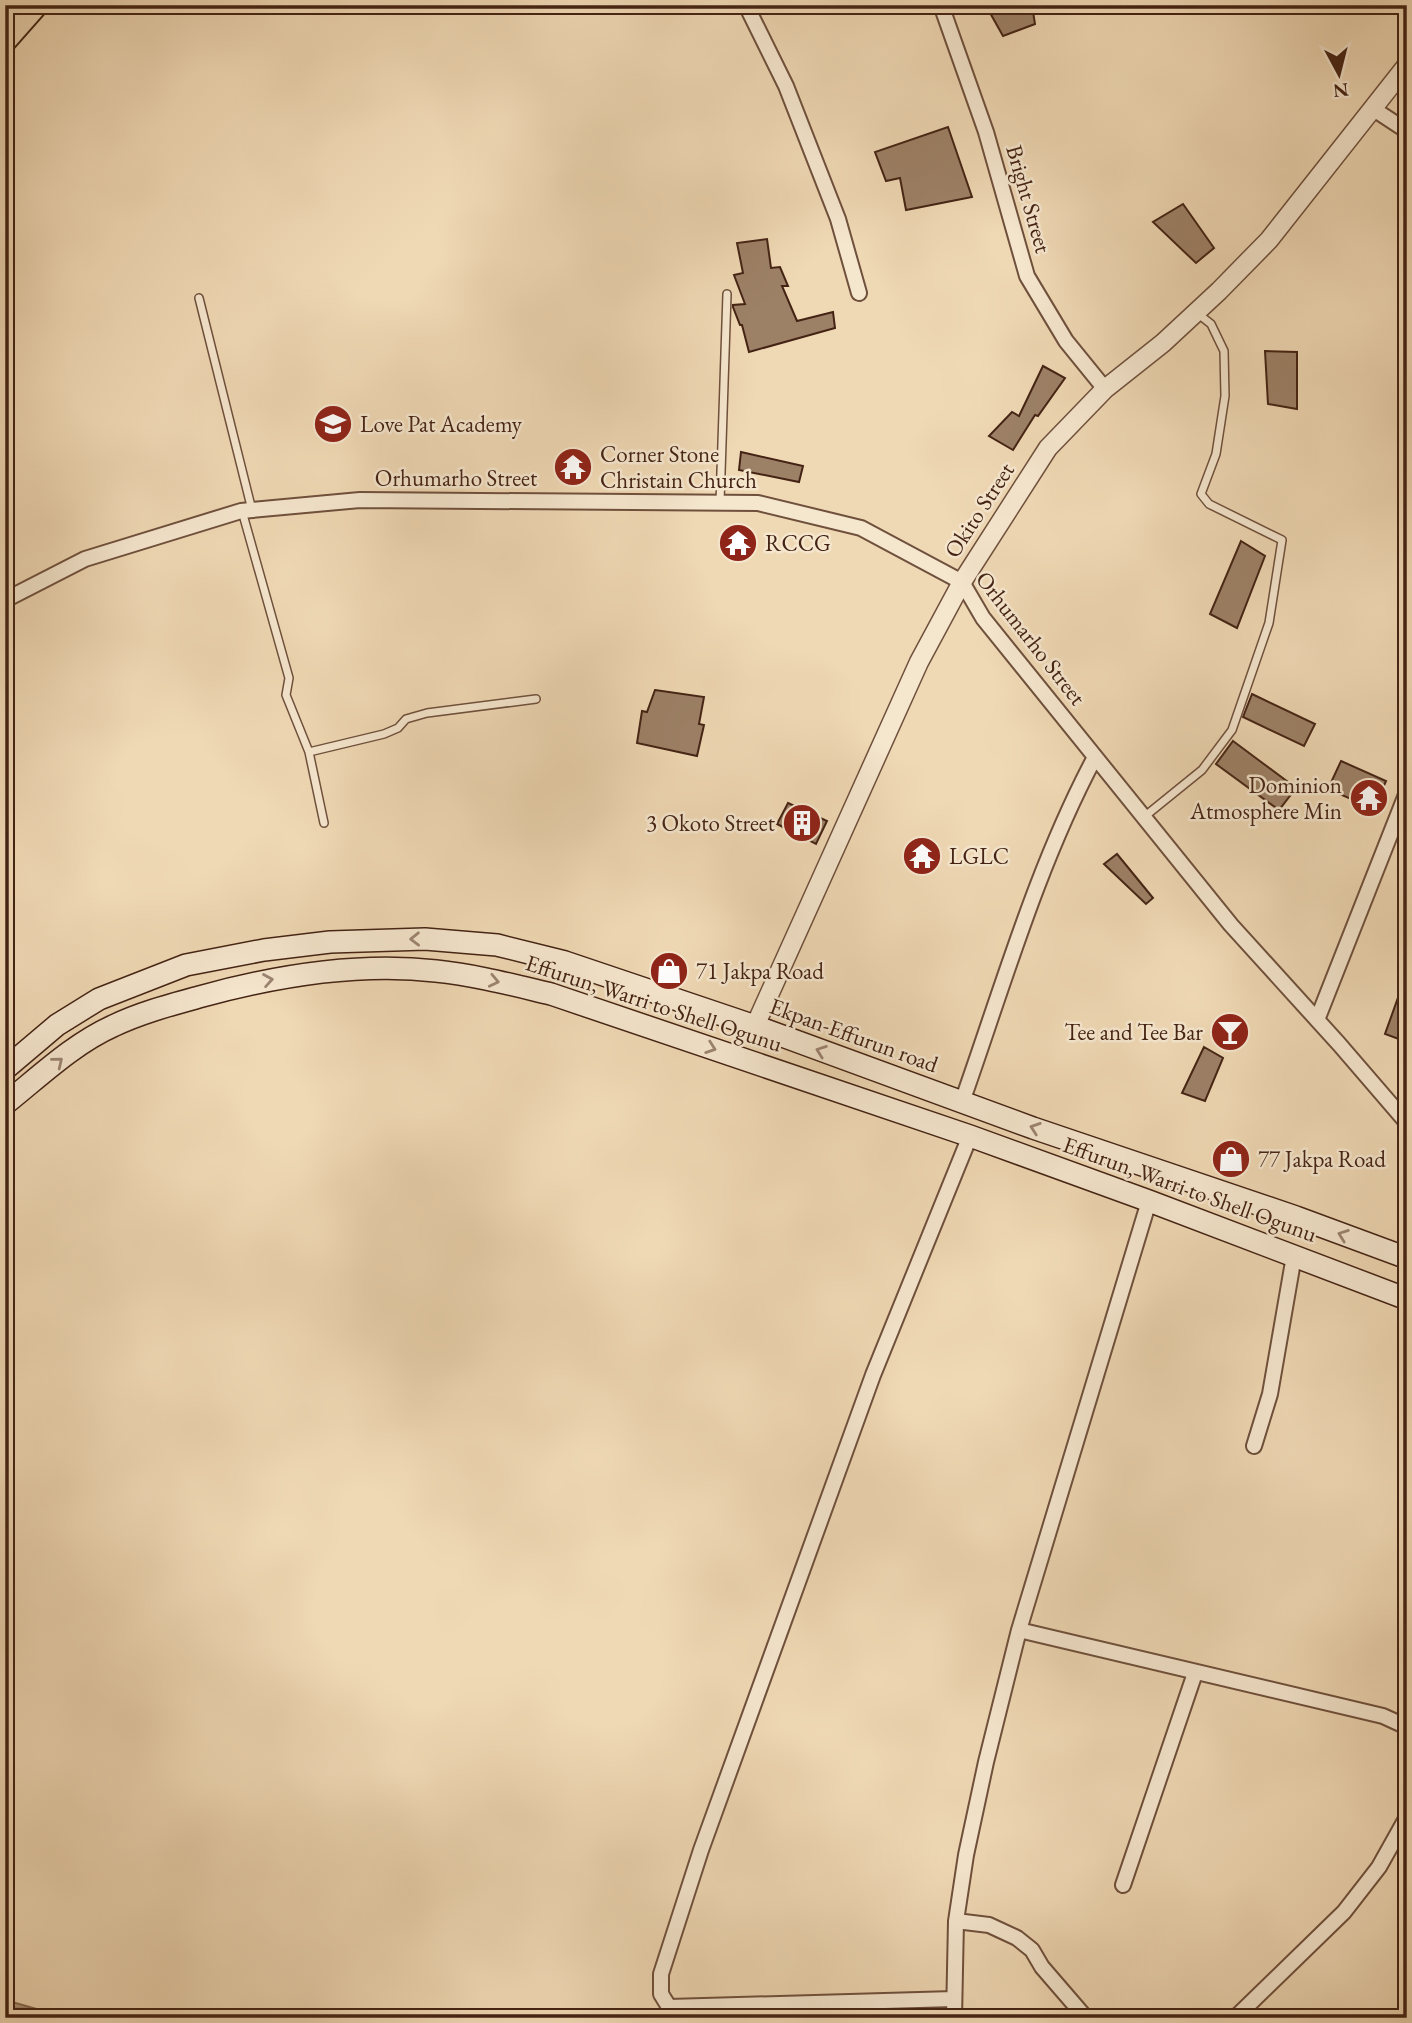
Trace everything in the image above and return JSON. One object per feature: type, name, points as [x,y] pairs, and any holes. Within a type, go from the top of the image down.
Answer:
[{"type":"highway","points":[[5,39],[35,5]]},
{"type":"main road","name":"Ekpan-Effurun road","points":[[5,1069],[57,1025],[99,999],[186,965],[264,950],[330,942],[425,939],[497,945],[565,962],[755,1026],[962,1102],[1407,1258]]},
{"type":"main road","points":[[551,995],[565,962]]},
{"type":"main road","name":"Effurun, Warri to Shell Ogunu","points":[[5,1104],[71,1051],[111,1026],[156,1009],[265,980],[374,968],[435,971],[494,980],[551,995],[970,1136],[1407,1299]]},
{"type":"street","points":[[746,5],[795,110],[838,219],[859,293]]},
{"type":"street","name":"Bright Street","points":[[941,5],[986,132],[1027,276],[1066,341],[1105,389]]},
{"type":"street","name":"Okito Street","points":[[755,1026],[919,662],[962,582],[1048,448],[1105,389],[1163,343],[1269,240],[1407,65]]},
{"type":"street","points":[[1372,108],[1407,131]]},
{"type":"street","name":"Orhumarho Street","points":[[5,600],[85,559],[247,510],[360,500],[758,503],[861,528],[962,582],[983,618],[1231,925],[1407,1123]]},
{"type":"street","points":[[962,1102],[1038,882],[1077,791],[1095,757]]},
{"type":"street","points":[[1317,1020],[1407,792]]},
{"type":"street","points":[[954,1999],[669,2007],[662,1994],[661,1974],[701,1850],[873,1375],[970,1136]]},
{"type":"street","points":[[954,2018],[956,1921],[966,1856],[986,1762],[1019,1630],[1149,1201]]},
{"type":"street","points":[[1254,1446],[1270,1394],[1294,1256]]},
{"type":"street","points":[[1019,1630],[1383,1716],[1407,1727]]},
{"type":"street","points":[[1123,1885],[1195,1672]]},
{"type":"street","points":[[1235,2018],[1352,1903],[1379,1867],[1407,1817]]},
{"type":"street","points":[[956,1921],[989,1925],[1017,1938],[1032,1950],[1042,1967],[1086,2018]]},
{"type":"lane","points":[[720,503],[727,294]]},
{"type":"lane","points":[[199,298],[247,510],[289,678],[286,695],[309,752],[324,823]]},
{"type":"lane","points":[[1143,817],[1202,771],[1232,730],[1269,623],[1282,540],[1265,529],[1209,504],[1201,494],[1216,454],[1225,396],[1224,351],[1211,324],[1196,313]]},
{"type":"lane","points":[[309,752],[384,734],[398,727],[406,719],[427,713],[536,699]]},
{"type":"shaded area","points":[[5,2000],[68,2018],[38,2018],[5,2008]]},
{"type":"building","points":[[1010,5],[1032,5],[1035,24],[1003,36],[989,11]]},
{"type":"building","points":[[948,127],[972,197],[906,210],[900,178],[886,181],[875,152]]},
{"type":"building","points":[[1183,204],[1214,248],[1196,263],[1153,222]]},
{"type":"building","points":[[767,239],[771,268],[780,267],[788,286],[782,286],[797,321],[833,312],[835,328],[749,352],[742,325],[733,307],[745,304],[734,275],[743,273],[737,243]]},
{"type":"building","points":[[1265,351],[1297,352],[1297,409],[1268,404]]},
{"type":"building","points":[[1043,366],[1065,378],[1038,416],[1035,415],[1013,450],[989,436],[1012,412],[1019,416]]},
{"type":"building","points":[[741,452],[803,466],[799,482],[739,470]]},
{"type":"building","points":[[1241,541],[1265,556],[1237,628],[1210,614]]},
{"type":"building","points":[[655,690],[704,697],[699,724],[704,725],[697,756],[637,743],[642,711],[647,712]]},
{"type":"building","points":[[1252,694],[1315,724],[1304,746],[1243,717]]},
{"type":"building","points":[[1233,741],[1296,788],[1279,810],[1216,764]]},
{"type":"building","points":[[1341,761],[1386,781],[1374,809],[1328,789]]},
{"type":"building","name":"3 Okoto Street","points":[[788,803],[827,821],[816,844],[777,824]]},
{"type":"building","points":[[1117,854],[1153,898],[1146,904],[1104,864]]},
{"type":"building","points":[[1407,978],[1407,1042],[1385,1034]]},
{"type":"building","points":[[1204,1047],[1223,1058],[1205,1101],[1182,1093]]},
{"type":"place","name":"Love Pat Academy","points":[[333,424]]},
{"type":"place","name":"Corner Stone Christain Church","points":[[573,467]]},
{"type":"place","name":"RCCG","points":[[738,543]]},
{"type":"place","name":"Dominion Atmosphere Min","points":[[1369,798]]},
{"type":"place","name":"3 Okoto Street","points":[[802,823]]},
{"type":"place","name":"LGLC","points":[[922,856]]},
{"type":"place","name":"71 Jakpa Road","points":[[669,971]]},
{"type":"place","name":"Tee and Tee Bar","points":[[1230,1032]]},
{"type":"place","name":"77 Jakpa Road","points":[[1231,1159]]}]
